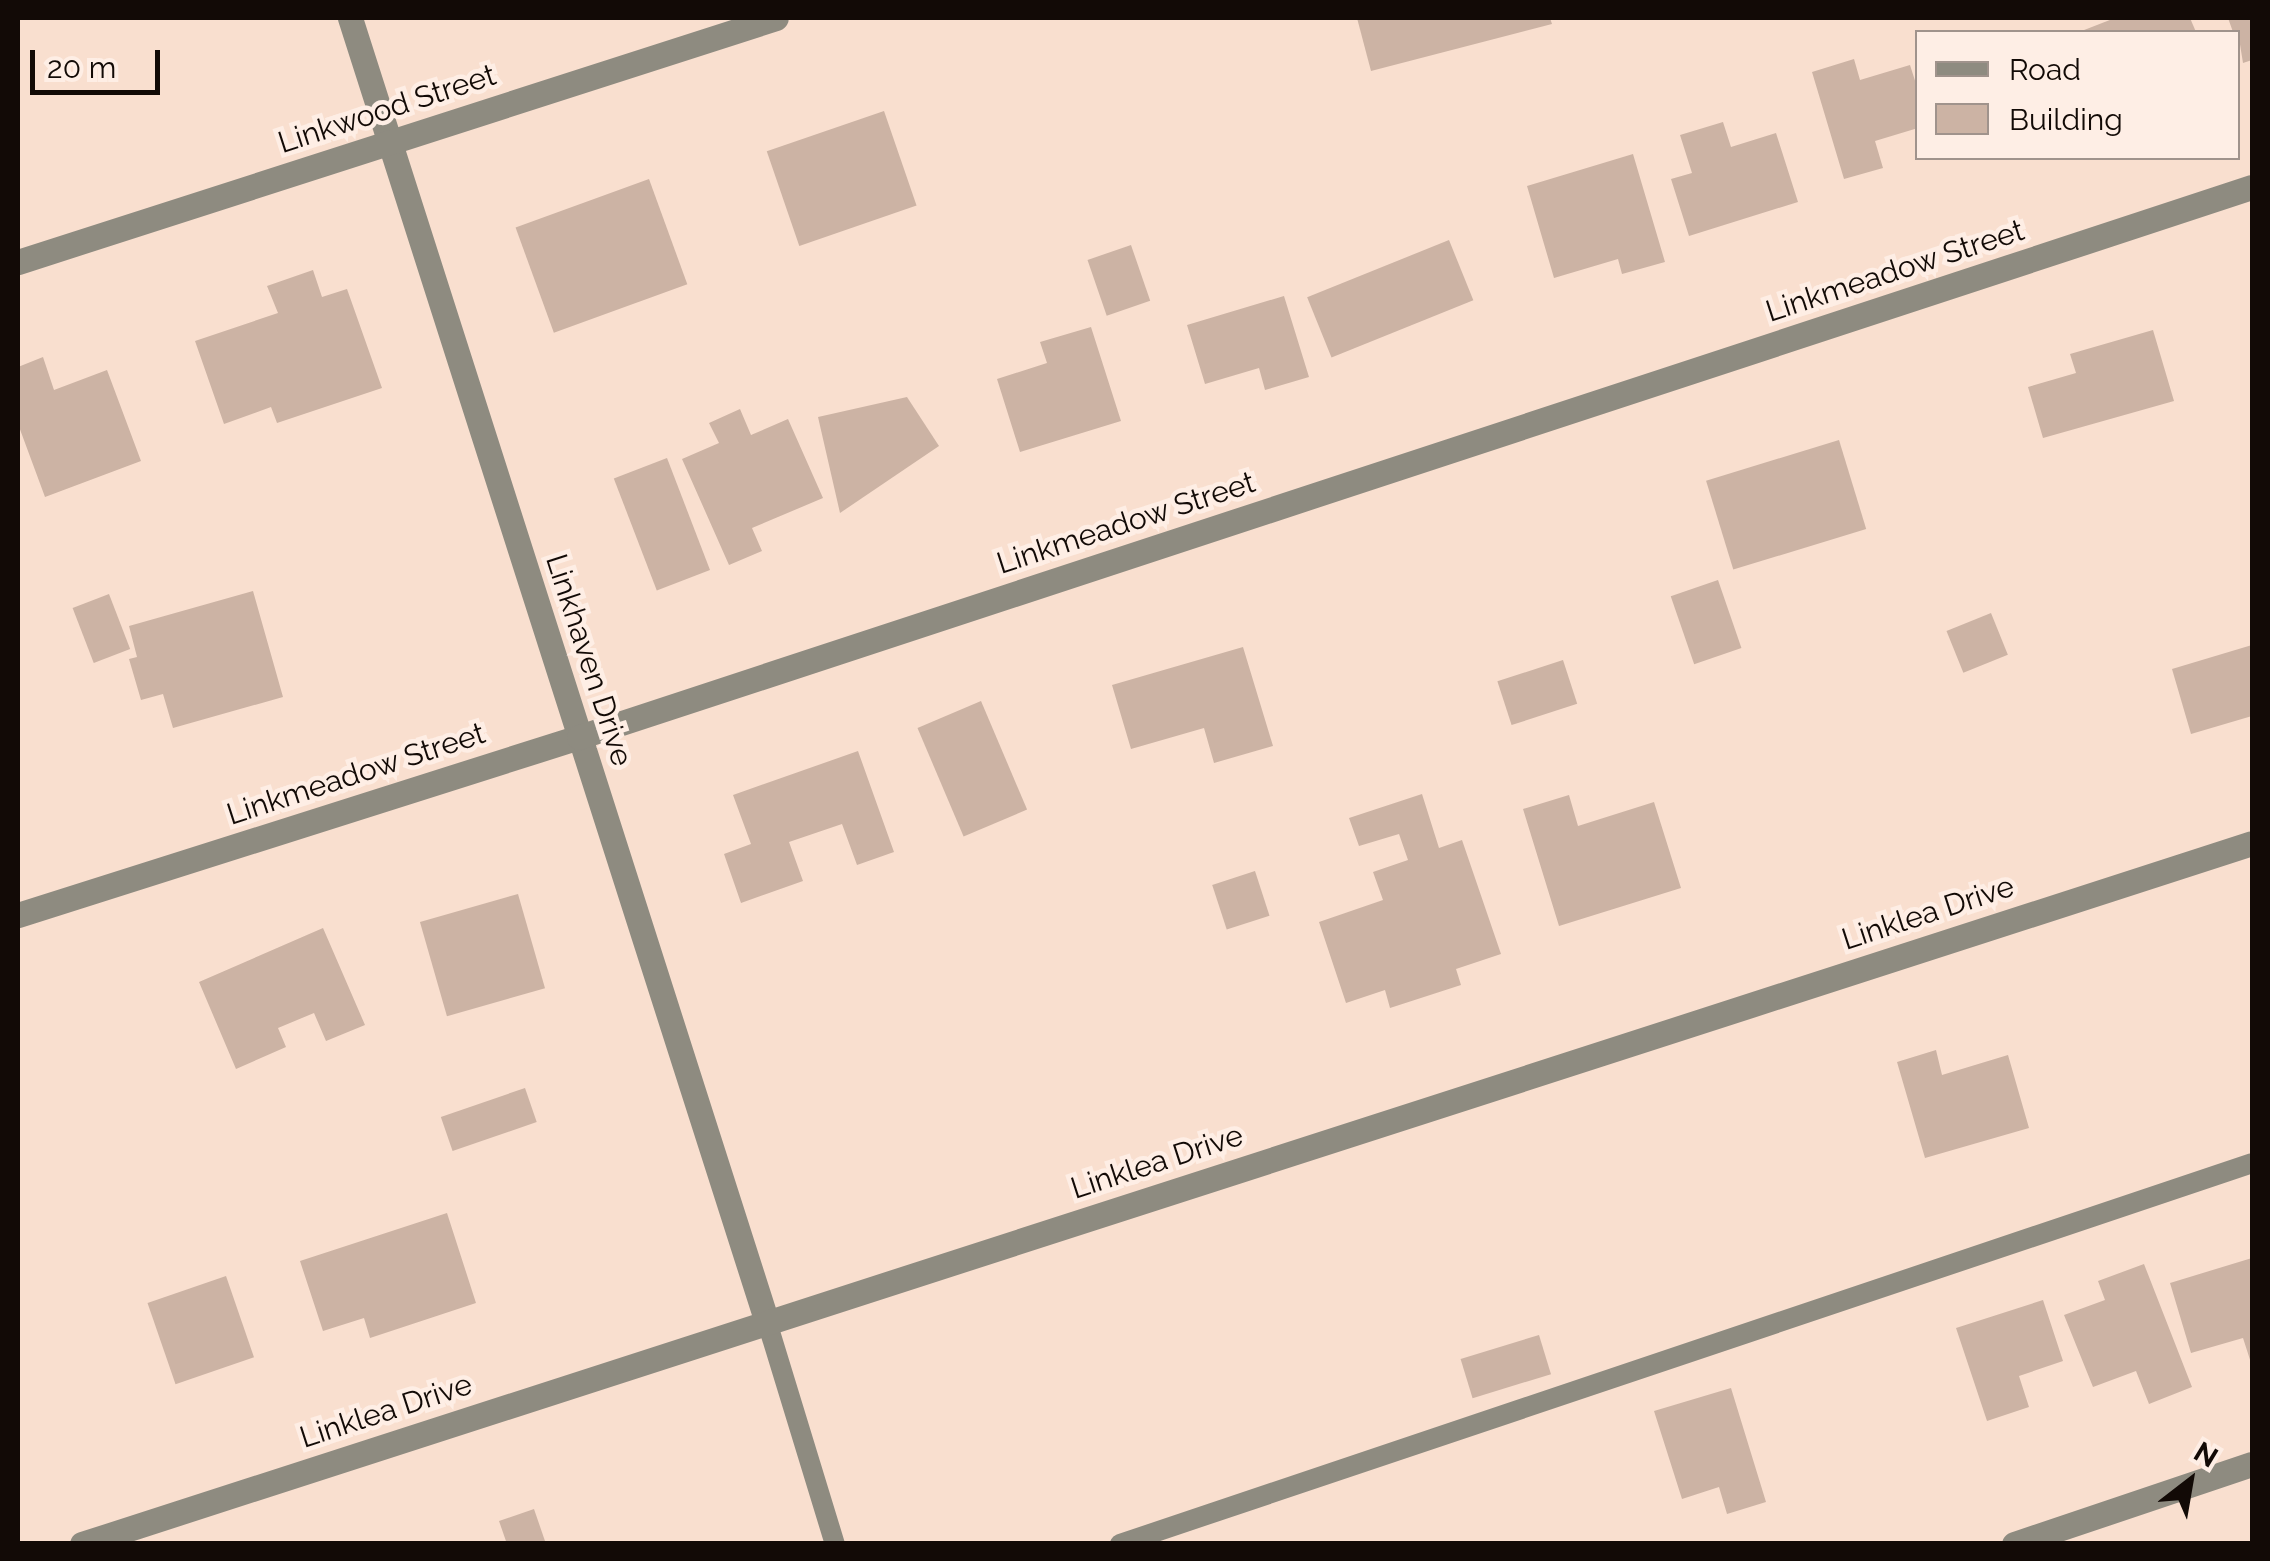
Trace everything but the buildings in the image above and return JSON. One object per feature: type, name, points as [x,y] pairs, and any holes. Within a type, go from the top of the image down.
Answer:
[{"type":"street","name":"Linkhaven Drive","points":[[350,18],[767,1322]]},
{"type":"street","name":"Linkwood Street","points":[[18,262],[776,18]]},
{"type":"street","name":"Linkmeadow Street","points":[[18,915],[579,737],[2252,188]]},
{"type":"street","name":"Linklea Drive","points":[[82,1544],[2252,843]]},
{"type":"street","points":[[2014,1544],[2252,1464]]},
{"type":"lane","points":[[1120,1544],[2252,1163]]},
{"type":"lane","points":[[767,1322],[836,1544]]}]
